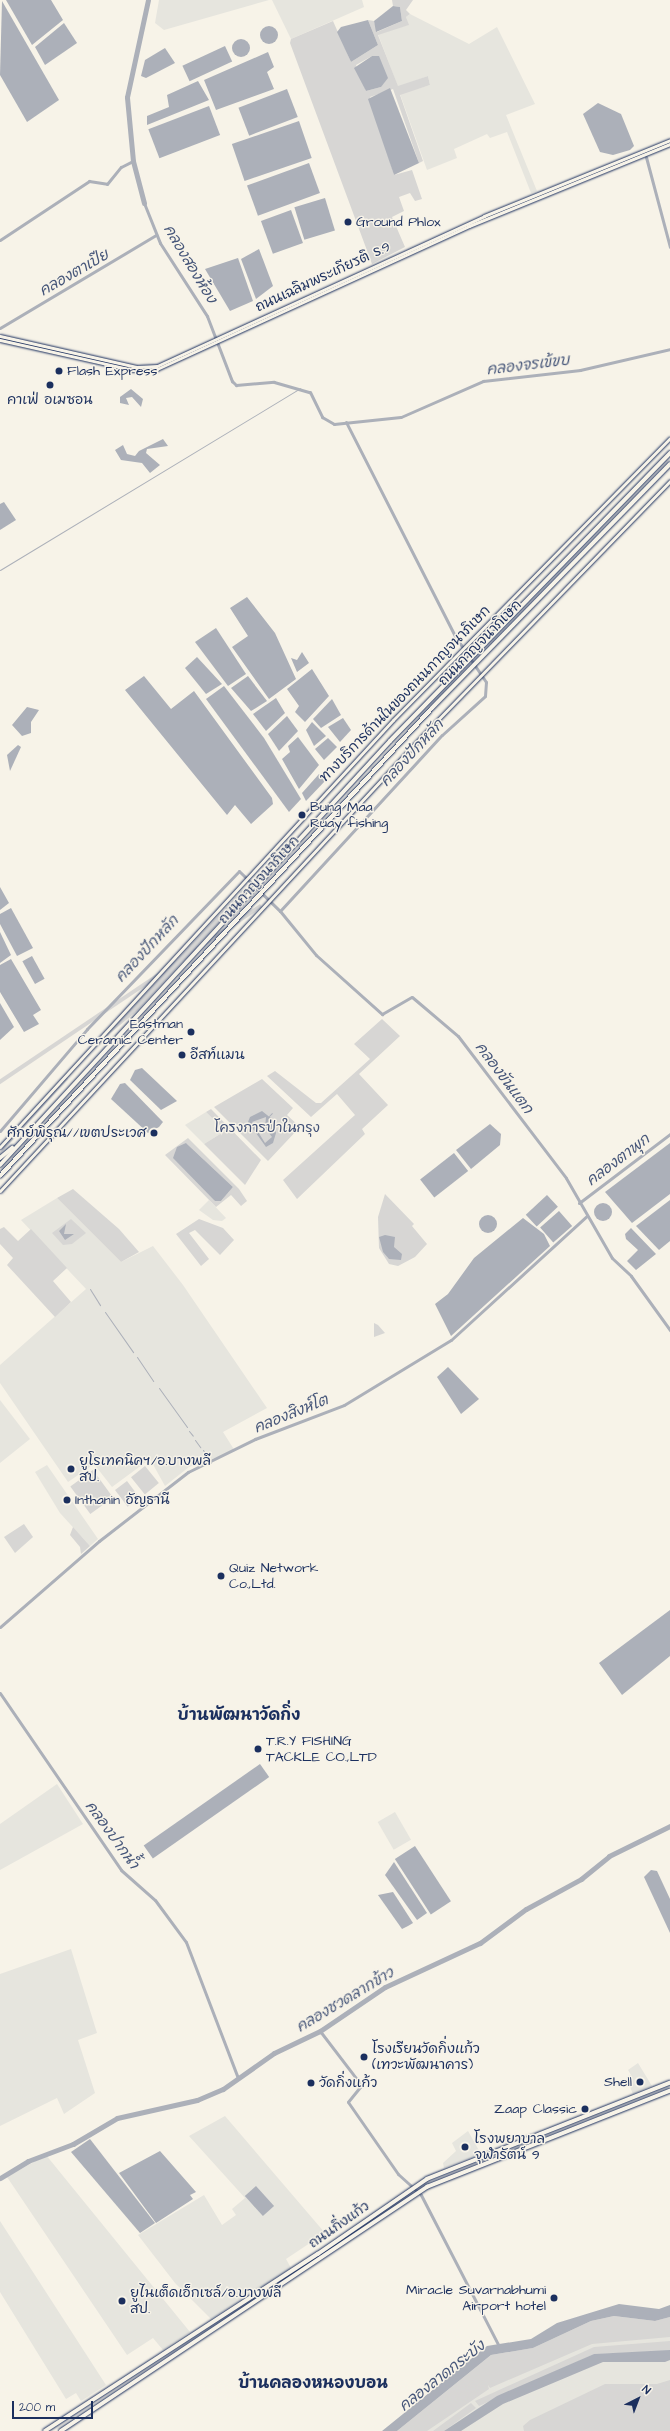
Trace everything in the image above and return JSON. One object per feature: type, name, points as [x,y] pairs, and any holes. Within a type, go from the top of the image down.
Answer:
[{"type":"highway","name":"ถนนกาญจนาภิเษก","points":[[0,1165],[475,652],[670,453]]},
{"type":"highway","name":"ถนนกาญจนาภิเษก","points":[[0,1176],[470,669],[670,464]]},
{"type":"highway","points":[[0,1158],[23,1140]]},
{"type":"main road","name":"ถนนเฉลิมพระเกียรติ ร.9","points":[[0,338],[137,369],[162,364],[201,348],[484,216],[670,140]]},
{"type":"main road","name":"ถนนเฉลิมพระเกียรติ ร.9","points":[[230,334],[469,226],[670,144]]},
{"type":"main road","name":"ทางบริการด้านในของถนนกาญจนาภิเษก","points":[[0,1147],[393,720],[469,645],[670,438]]},
{"type":"main road","points":[[0,1191],[485,670],[670,481]]},
{"type":"main road","name":"ถนนกิ่งแก้ว","points":[[45,2431],[318,2254],[417,2184],[670,2083]]},
{"type":"main road","name":"ถนนกิ่งแก้ว","points":[[61,2431],[144,2378],[421,2191],[670,2091]]},
{"type":"main road","points":[[554,2129],[556,2136]]},
{"type":"main road","points":[[139,2369],[144,2378]]},
{"type":"shaded area","points":[[6,0],[51,0],[63,20],[32,45]]},
{"type":"shaded area","points":[[159,0],[269,0],[164,30],[155,23]]},
{"type":"shaded area","points":[[272,0],[362,0],[364,7],[291,39]]},
{"type":"shaded area","points":[[2,1],[59,100],[27,122],[0,75]]},
{"type":"shaded area","points":[[393,6],[400,7],[402,21],[376,32],[374,21]]},
{"type":"shaded area","points":[[410,14],[469,44],[497,27],[535,104],[506,115],[537,191],[531,193],[507,132],[490,138],[487,134],[454,149],[457,158],[427,170],[400,94],[430,85],[428,76],[398,87],[378,34],[408,25],[406,17]]},
{"type":"shaded area","points":[[368,20],[378,45],[351,62],[337,32],[341,27]]},
{"type":"shaded area","points":[[64,23],[77,43],[45,65],[35,47]]},
{"type":"shaded area","points":[[265,26],[273,26],[278,31],[276,42],[273,44],[265,44],[260,39],[260,31]]},
{"type":"shaded area","points":[[237,39],[245,39],[250,44],[248,55],[245,57],[237,57],[232,52],[232,44]]},
{"type":"shaded area","points":[[225,46],[232,61],[190,81],[182,66]]},
{"type":"shaded area","points":[[165,48],[175,63],[146,78],[141,76],[145,60]]},
{"type":"shaded area","points":[[268,52],[274,67],[267,72],[274,89],[216,110],[204,80]]},
{"type":"shaded area","points":[[372,56],[379,56],[388,78],[381,87],[366,91],[354,68]]},
{"type":"shaded area","points":[[198,81],[209,100],[147,125],[147,116],[169,107],[167,95]]},
{"type":"shaded area","points":[[390,88],[419,163],[394,175],[368,99]]},
{"type":"shaded area","points":[[287,89],[298,117],[249,136],[238,108]]},
{"type":"shaded area","points":[[598,103],[621,114],[634,146],[630,150],[613,155],[600,152],[583,114]]},
{"type":"shaded area","points":[[209,106],[220,135],[159,158],[148,129]]},
{"type":"shaded area","points":[[299,121],[312,158],[245,181],[232,144]]},
{"type":"shaded area","points":[[309,163],[320,193],[258,216],[247,186]]},
{"type":"shaded area","points":[[325,198],[335,231],[304,240],[294,207]]},
{"type":"shaded area","points":[[291,210],[303,243],[273,254],[261,221]]},
{"type":"shaded area","points":[[259,249],[273,286],[256,299],[241,259]]},
{"type":"shaded area","points":[[238,258],[253,301],[230,311],[205,269]]},
{"type":"shaded area","points":[[131,389],[143,399],[141,407],[132,397],[126,398],[129,405],[120,403],[120,397]]},
{"type":"shaded area","points":[[163,439],[168,446],[147,449],[146,453],[160,465],[150,473],[142,463],[121,460],[115,450],[123,445],[127,454],[135,456],[139,451]]},
{"type":"shaded area","points":[[4,502],[16,520],[0,530],[0,504]]},
{"type":"shaded area","points":[[247,597],[275,633],[296,679],[269,699],[232,647],[248,636],[230,608]]},
{"type":"shaded area","points":[[216,628],[246,674],[228,686],[195,642]]},
{"type":"shaded area","points":[[302,652],[309,663],[297,672],[291,658],[297,660]]},
{"type":"shaded area","points":[[197,657],[222,684],[206,694],[185,668]]},
{"type":"shaded area","points":[[312,669],[329,696],[305,722],[295,712],[299,706],[287,689]]},
{"type":"shaded area","points":[[144,676],[171,709],[194,691],[272,798],[273,804],[251,824],[235,805],[227,815],[125,690]]},
{"type":"shaded area","points":[[248,676],[267,701],[251,711],[231,688]]},
{"type":"shaded area","points":[[224,686],[264,738],[301,799],[289,812],[206,699]]},
{"type":"shaded area","points":[[276,698],[285,713],[266,731],[253,714]]},
{"type":"shaded area","points":[[332,699],[341,715],[321,728],[313,719]]},
{"type":"shaded area","points":[[27,707],[39,710],[31,722],[31,733],[22,736],[12,725]]},
{"type":"shaded area","points":[[287,716],[298,731],[279,751],[268,734]]},
{"type":"shaded area","points":[[343,718],[351,730],[340,742],[328,727]]},
{"type":"shaded area","points":[[312,722],[326,736],[314,746],[306,730]]},
{"type":"shaded area","points":[[298,737],[319,765],[299,789],[282,759],[290,752],[288,746]]},
{"type":"shaded area","points":[[328,738],[337,747],[324,760],[315,749]]},
{"type":"shaded area","points":[[18,745],[21,747],[10,771],[7,755]]},
{"type":"shaded area","points":[[319,774],[326,780],[306,801],[302,793]]},
{"type":"shaded area","points":[[0,887],[9,903],[0,910]]},
{"type":"shaded area","points":[[11,908],[33,948],[17,956],[0,924],[0,914]]},
{"type":"shaded area","points":[[0,932],[11,955],[0,963]]},
{"type":"shaded area","points":[[32,956],[45,979],[35,984],[22,961]]},
{"type":"shaded area","points":[[11,959],[41,1010],[33,1015],[39,1024],[24,1032],[0,992],[0,965]]},
{"type":"shaded area","points":[[0,1003],[14,1027],[0,1040]]},
{"type":"shaded area","points":[[142,1068],[177,1101],[161,1110],[130,1080],[135,1070]]},
{"type":"shaded area","points":[[125,1083],[163,1122],[159,1127],[148,1133],[111,1099],[120,1084]]},
{"type":"shaded area","points":[[262,1111],[272,1119],[276,1133],[273,1143],[266,1147],[248,1122],[250,1117]],"holes":[[[266,1117],[265,1128],[272,1137],[265,1143],[252,1122]]]},
{"type":"shaded area","points":[[206,1112],[225,1131],[204,1144],[185,1125]]},
{"type":"shaded area","points":[[490,1124],[501,1134],[500,1145],[471,1169],[456,1150]]},
{"type":"shaded area","points":[[186,1143],[233,1187],[221,1201],[215,1201],[173,1158],[177,1147]]},
{"type":"shaded area","points":[[670,1143],[670,1194],[632,1223],[605,1192]]},
{"type":"shaded area","points":[[454,1153],[468,1171],[434,1198],[420,1179]]},
{"type":"shaded area","points":[[547,1195],[558,1207],[537,1226],[526,1215]]},
{"type":"shaded area","points":[[57,1198],[121,1262],[153,1246],[183,1285],[267,1408],[223,1432],[235,1451],[189,1467],[165,1486],[150,1459],[112,1487],[94,1464],[68,1482],[0,1383],[0,1365],[86,1289],[21,1220]]},
{"type":"shaded area","points":[[209,1200],[226,1218],[222,1221],[213,1220],[199,1210]]},
{"type":"shaded area","points":[[670,1200],[670,1241],[659,1250],[636,1226]]},
{"type":"shaded area","points":[[603,1203],[609,1206],[612,1212],[609,1218],[603,1221],[597,1218],[594,1212],[597,1206]]},
{"type":"shaded area","points":[[559,1211],[572,1226],[553,1242],[540,1227]]},
{"type":"shaded area","points":[[488,1215],[494,1218],[497,1224],[494,1230],[488,1233],[482,1230],[479,1224],[482,1218]]},
{"type":"shaded area","points":[[523,1218],[544,1234],[550,1246],[451,1336],[435,1304],[448,1294],[474,1258]]},
{"type":"shaded area","points":[[66,1224],[64,1234],[74,1234],[65,1240],[59,1231]]},
{"type":"shaded area","points":[[631,1228],[656,1254],[636,1270],[627,1261],[638,1250],[626,1239],[625,1234]]},
{"type":"shaded area","points":[[385,1235],[395,1237],[394,1247],[402,1254],[401,1260],[389,1259],[383,1252],[379,1237]]},
{"type":"shaded area","points":[[448,1367],[479,1399],[461,1414],[437,1377]]},
{"type":"shaded area","points":[[0,1400],[30,1439],[0,1463]]},
{"type":"shaded area","points":[[47,1465],[98,1539],[90,1546],[60,1513],[35,1472]]},
{"type":"shaded area","points":[[670,1610],[670,1656],[622,1695],[599,1663]]},
{"type":"shaded area","points":[[260,1764],[269,1777],[153,1859],[144,1845]]},
{"type":"shaded area","points":[[57,1784],[83,1824],[0,1870],[0,1824]]},
{"type":"shaded area","points":[[395,1812],[411,1840],[394,1850],[378,1822]]},
{"type":"shaded area","points":[[415,1846],[451,1901],[431,1914],[395,1859]]},
{"type":"shaded area","points":[[394,1862],[427,1913],[417,1920],[385,1875]]},
{"type":"shaded area","points":[[651,1870],[657,1871],[670,1899],[670,1933],[644,1877]]},
{"type":"shaded area","points":[[393,1892],[413,1923],[402,1929],[378,1895]]},
{"type":"shaded area","points":[[71,1949],[97,2033],[78,2040],[95,2093],[64,2114],[57,2098],[0,2126],[0,1974]]},
{"type":"shaded area","points":[[638,2063],[652,2086],[633,2094],[626,2077],[631,2075],[628,2070]]},
{"type":"shaded area","points":[[225,2116],[325,2233],[286,2259],[291,2268],[211,2319],[175,2283],[138,2235],[204,2195],[222,2225],[236,2215],[232,2209],[245,2198],[189,2136]]},
{"type":"shaded area","name":"โรงพยาบาล จุฬารัตน์ 9","points":[[468,2131],[481,2154],[444,2168],[443,2163],[456,2151],[452,2143]]},
{"type":"shaded area","points":[[90,2139],[155,2223],[140,2233],[71,2152]]},
{"type":"shaded area","points":[[160,2151],[196,2192],[190,2195],[193,2199],[156,2223],[119,2173]]},
{"type":"shaded area","points":[[46,2155],[190,2332],[163,2350],[153,2338],[127,2355],[7,2177]]},
{"type":"shaded area","points":[[256,2186],[274,2206],[263,2216],[245,2196]]},
{"type":"shaded area","points":[[0,2221],[106,2385],[81,2401],[76,2393],[66,2399],[0,2292]]},
{"type":"shaded area","points":[[619,2304],[659,2309],[670,2305],[670,2317],[655,2321],[614,2316],[591,2321],[533,2348],[491,2355],[397,2431],[382,2431],[487,2346],[531,2339],[557,2323]]},
{"type":"shaded area","points":[[670,2326],[670,2431],[412,2431],[487,2379],[560,2347]]},
{"type":"shaded area","points":[[670,2350],[670,2360],[665,2362],[603,2362],[503,2404],[461,2431],[444,2431],[497,2396],[594,2354]]},
{"type":"green space","points":[[392,0],[413,0],[406,10],[410,14],[406,17],[409,25],[378,35],[398,86],[428,76],[430,85],[400,95],[423,161],[419,163],[393,89],[370,97],[394,175],[412,170],[422,199],[415,201],[410,193],[399,197],[404,211],[392,217],[405,247],[372,264],[290,43],[291,39],[333,21],[351,62],[378,45],[368,20],[374,21],[377,32],[402,21],[400,7],[393,6]],"holes":[[[372,56],[381,87],[366,91],[356,65]]]},
{"type":"green space","points":[[244,888],[248,891],[138,1010],[101,1041]]},
{"type":"green space","points":[[260,904],[262,907],[0,1084],[0,1079]]},
{"type":"green space","points":[[382,1019],[400,1036],[359,1074],[388,1105],[362,1129],[365,1134],[297,1199],[283,1180],[355,1115],[337,1094],[311,1117],[267,1076],[275,1071],[316,1103],[321,1103],[370,1059],[354,1044]]},
{"type":"green space","points":[[67,1077],[68,1079],[0,1154],[0,1150]]},
{"type":"green space","name":"โครงการป่าในกรุง","points":[[262,1079],[293,1108],[287,1115],[300,1127],[268,1161],[214,1107]]},
{"type":"green space","points":[[211,1109],[261,1160],[245,1185],[204,1144],[225,1131],[206,1112]]},
{"type":"green space","points":[[188,1138],[239,1189],[247,1201],[241,1206],[231,1195],[216,1207],[165,1155]],"holes":[[[186,1143],[233,1187],[221,1201],[215,1201]]]},
{"type":"green space","points":[[73,1189],[119,1229],[139,1252],[121,1262],[57,1198]]},
{"type":"green space","points":[[385,1194],[414,1224],[412,1226],[427,1244],[415,1257],[398,1266],[389,1264],[379,1248],[378,1217]]},
{"type":"green space","points":[[71,1219],[86,1233],[72,1244],[63,1245],[52,1233]]},
{"type":"green space","points":[[199,1219],[223,1228],[234,1240],[220,1255],[195,1230],[189,1233],[209,1259],[201,1266],[176,1234]]},
{"type":"green space","points":[[4,1227],[18,1241],[31,1229],[67,1268],[53,1281],[71,1302],[55,1317],[7,1265],[13,1258],[0,1244],[0,1229]]},
{"type":"green space","points":[[374,1323],[378,1325],[385,1333],[374,1337]]},
{"type":"green space","points":[[145,1466],[159,1483],[145,1494],[131,1477]]},
{"type":"green space","points":[[93,1470],[113,1498],[90,1514],[70,1486]]},
{"type":"green space","points":[[127,1481],[140,1498],[128,1507],[115,1490]]},
{"type":"green space","points":[[24,1524],[33,1537],[15,1553],[4,1537]]},
{"type":"green space","points":[[73,1527],[90,1546],[81,1554],[80,1547],[70,1535]]},
{"type":"green space","points":[[614,2316],[655,2321],[670,2317],[670,2337],[592,2344],[490,2388],[488,2385],[489,2389],[427,2431],[397,2431],[491,2355],[533,2348],[591,2321]]},
{"type":"green space","points":[[670,2341],[670,2350],[666,2351],[594,2354],[479,2406],[475,2401],[594,2347]]},
{"type":"green space","points":[[670,2380],[670,2431],[524,2431],[523,2426],[530,2420],[605,2384],[657,2384]]},
{"type":"green space","points":[[471,2403],[476,2408],[444,2431],[433,2431]]},
{"type":"waterway","name":"คลองสองห้อง","points":[[144,203],[133,161],[127,97],[148,0]]},
{"type":"waterway","points":[[646,157],[670,247]]},
{"type":"waterway","points":[[0,240],[89,181],[107,184],[121,167],[133,161]]},
{"type":"waterway","name":"คลองปักหลัก","points":[[144,203],[160,243],[207,316],[232,381],[236,385],[274,382],[310,392],[322,417],[334,424],[401,417],[483,381],[580,370],[670,349]]},
{"type":"waterway","name":"คลองตาเปีย","points":[[0,328],[156,235]]},
{"type":"waterway","points":[[0,570],[300,388]]},
{"type":"waterway","name":"คลองปักหลัก","points":[[280,911],[442,735],[485,696],[486,682],[455,636],[346,422]]},
{"type":"waterway","name":"คลองขันแตก","points":[[0,1131],[87,1029],[239,871],[280,911],[316,955],[382,1014],[412,997],[458,1036],[566,1178],[612,1258],[631,1276],[670,1330]]},
{"type":"waterway","points":[[269,1116],[272,1113]]},
{"type":"waterway","name":"คลองตาพุก","points":[[579,1203],[670,1134]]},
{"type":"waterway","name":"คลองสิงห์โต","points":[[0,1627],[99,1541],[188,1472],[255,1439],[344,1405],[451,1340],[587,1216]]},
{"type":"waterway","points":[[90,1289],[100,1305]]},
{"type":"waterway","points":[[105,1312],[133,1352]]},
{"type":"waterway","points":[[137,1357],[153,1381]]},
{"type":"waterway","points":[[159,1388],[187,1427]]},
{"type":"waterway","points":[[189,1431],[193,1436]]},
{"type":"waterway","points":[[195,1440],[200,1447]]},
{"type":"waterway","points":[[203,1450],[211,1463]]},
{"type":"waterway","name":"คลองปากน้ำ","points":[[0,1693],[121,1870],[155,1900],[186,1942],[238,2078]]},
{"type":"waterway","name":"คลองชวดลากข้าว","points":[[0,2178],[28,2161],[73,2144],[117,2118],[197,2100],[223,2089],[274,2053],[320,2031],[385,1987],[480,1943],[526,1909],[581,1879],[609,1856],[670,1826]]},
{"type":"waterway","points":[[320,2031],[359,2082],[360,2087],[348,2102],[398,2174],[421,2195],[499,2346]]},
{"type":"place","name":"Ground Phlox","points":[[348,222]]},
{"type":"place","name":"Flash Express","points":[[59,371]]},
{"type":"place","name":"คาเฟ่ อเมซอน","points":[[50,385]]},
{"type":"place","name":"Bung Maa Ruay fishing","points":[[302,815]]},
{"type":"place","name":"Eastman Ceramic Center","points":[[191,1032]]},
{"type":"place","name":"อีสท์แมน","points":[[182,1055]]},
{"type":"place","name":"ศักย์พิรุณ//เขตประเวศ","points":[[154,1133]]},
{"type":"place","name":"ยูโรเทคนิคฯ/อ.บางพลี สป.","points":[[71,1469]]},
{"type":"place","name":"Inthanin อัญธานี","points":[[67,1500]]},
{"type":"place","name":"Quiz Network Co.,Ltd.","points":[[221,1576]]},
{"type":"place","name":"T.R.Y FISHING TACKLE CO.,LTD","points":[[258,1749]]},
{"type":"place","name":"โรงเรียนวัดกิ่งแก้ว (เทวะพัฒนาคาร)","points":[[364,2057]]},
{"type":"place","name":"Shell","points":[[640,2082]]},
{"type":"place","name":"วัดกิ่งแก้ว","points":[[311,2083]]},
{"type":"place","name":"Zaap Classic","points":[[585,2109]]},
{"type":"place","name":"โรงพยาบาล จุฬารัตน์ 9","points":[[465,2147]]},
{"type":"place","name":"Miracle Suvarnabhumi Airport hotel","points":[[554,2298]]},
{"type":"place","name":"ยูไนเต็ดเอ็กเซล์/อ.บางพลี สป.","points":[[122,2301]]},
{"type":"district","name":"บ้านพัฒนาวัดกิ่ง","points":[[239,1715]]},
{"type":"district","name":"บ้านคลองหนองบอน","points":[[313,2383]]},
{"type":"water label","name":"คลองจรเข้ขบ","points":[[528,365]]},
{"type":"water label","name":"คลองลาดกระบัง","points":[[442,2376]]}]
